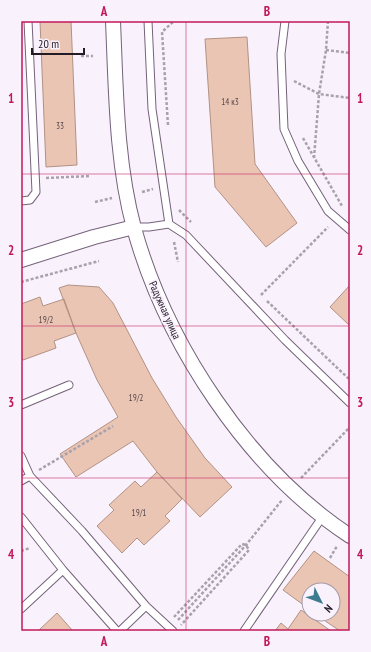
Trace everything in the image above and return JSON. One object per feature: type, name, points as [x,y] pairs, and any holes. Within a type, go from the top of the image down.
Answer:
[{"type":"street","name":"Радужная улица","points":[[112,21],[115,90],[120,143],[134,227],[156,292],[173,331],[191,362],[228,416],[260,457],[292,489],[350,536]]},
{"type":"street","points":[[21,260],[94,237],[134,227]]},
{"type":"lane","points":[[21,201],[30,200],[34,195],[35,179],[28,21]]},
{"type":"lane","points":[[148,21],[152,108],[169,224]]},
{"type":"lane","points":[[285,21],[281,54],[284,129],[298,161],[328,212],[350,230]]},
{"type":"lane","points":[[134,227],[149,227],[169,224],[186,235],[285,340],[350,403]]},
{"type":"lane","points":[[21,405],[69,385]]},
{"type":"lane","points":[[21,456],[30,476],[146,606],[172,629]]},
{"type":"lane","points":[[21,480],[30,476]]},
{"type":"lane","points":[[244,631],[324,516]]},
{"type":"lane","points":[[21,517],[63,570],[118,631],[146,606]]},
{"type":"lane","points":[[21,609],[63,570]]},
{"type":"path","points":[[169,132],[162,32],[174,21]]},
{"type":"path","points":[[312,185],[319,94],[326,50],[328,21]]},
{"type":"path","points":[[326,50],[350,53]]},
{"type":"path","points":[[81,56],[92,56]]},
{"type":"path","points":[[35,179],[90,176]]},
{"type":"path","points":[[142,192],[158,188]]},
{"type":"path","points":[[95,202],[112,198]]},
{"type":"path","points":[[178,208],[193,225]]},
{"type":"path","points":[[21,282],[99,262]]},
{"type":"path","points":[[256,290],[350,380]]},
{"type":"path","points":[[30,476],[113,426]]},
{"type":"path","points":[[311,468],[350,427]]},
{"type":"path","points":[[172,629],[246,545],[272,510]]},
{"type":"path","points":[[172,629],[204,584],[242,544],[246,545]]},
{"type":"path","points":[[172,629],[212,591],[249,550],[246,545]]},
{"type":"path","points":[[204,584],[212,591]]},
{"type":"building","points":[[40,21],[71,21],[77,165],[46,167]]},
{"type":"building","points":[[247,37],[255,164],[297,223],[266,247],[215,187],[205,39]]},
{"type":"building","points":[[68,285],[99,287],[113,303],[152,378],[176,417],[205,458],[232,487],[200,517],[157,472],[133,441],[76,477],[60,454],[118,417],[97,380],[76,333],[59,288]]},
{"type":"building","points":[[350,285],[350,326],[330,307]]},
{"type":"building","points":[[40,297],[43,306],[64,299],[76,333],[54,341],[56,348],[23,360],[21,356],[21,304]]},
{"type":"building","points":[[157,472],[182,499],[165,516],[170,521],[144,545],[137,538],[122,553],[97,526],[114,510],[109,505],[135,481],[141,487]]},
{"type":"building","points":[[314,551],[350,577],[350,631],[340,631],[327,622],[341,622],[341,582],[301,582],[301,603],[283,590]]},
{"type":"building","points":[[301,610],[301,622],[318,622],[331,631],[275,631],[281,623],[288,629]]},
{"type":"building","points":[[57,613],[73,631],[38,631]]}]
